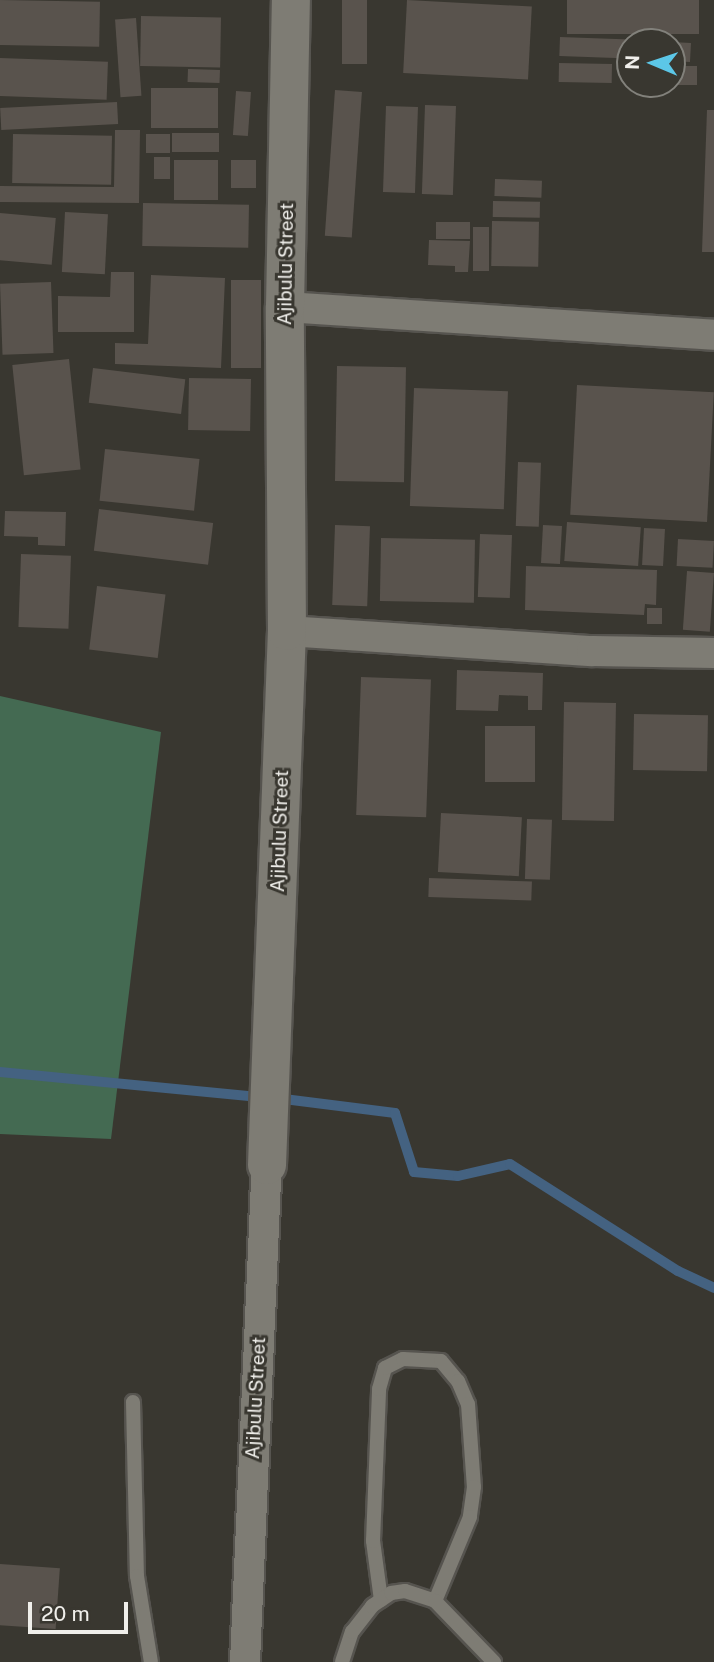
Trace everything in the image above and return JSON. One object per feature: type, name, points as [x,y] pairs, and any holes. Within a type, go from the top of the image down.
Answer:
[{"type":"street","name":"Ajibulu Street","points":[[245,1662],[287,631],[285,307],[291,0]]},
{"type":"street","points":[[285,307],[714,335]]},
{"type":"street","points":[[287,631],[592,651],[714,653]]},
{"type":"lane","points":[[381,1600],[373,1541],[379,1390],[386,1368],[404,1359],[441,1361],[458,1381],[470,1415],[474,1487],[470,1517],[435,1601]]},
{"type":"lane","points":[[132,1402],[138,1576],[151,1662]]},
{"type":"lane","points":[[342,1662],[352,1632],[381,1600],[405,1591],[435,1601],[494,1662]]},
{"type":"green space","points":[[0,696],[161,732],[111,1139],[0,1134]]},
{"type":"building","points":[[0,0],[100,2],[99,47],[0,45]]},
{"type":"building","points":[[342,0],[367,0],[367,64],[342,64]]},
{"type":"building","points":[[407,0],[532,7],[528,79],[403,73]]},
{"type":"building","points":[[567,0],[699,0],[699,34],[686,34],[686,28],[616,28],[616,34],[567,34]]},
{"type":"building","points":[[141,16],[221,17],[220,67],[140,66]]},
{"type":"building","points":[[136,18],[141,96],[120,97],[115,19]]},
{"type":"building","points":[[560,37],[616,39],[616,58],[559,56]]},
{"type":"building","points":[[686,43],[691,43],[690,62],[686,62]]},
{"type":"building","points":[[0,58],[108,62],[107,100],[0,96]]},
{"type":"building","points":[[559,63],[612,64],[612,83],[559,82]]},
{"type":"building","points":[[686,66],[697,66],[697,85],[686,85]]},
{"type":"building","points":[[188,69],[220,70],[220,83],[188,82]]},
{"type":"building","points":[[151,88],[218,88],[218,128],[151,128]]},
{"type":"building","points":[[335,90],[362,92],[352,238],[325,236]]},
{"type":"building","points":[[236,91],[251,92],[248,136],[233,135]]},
{"type":"building","points":[[117,102],[118,124],[1,130],[0,108]]},
{"type":"building","points":[[425,105],[456,106],[453,195],[422,194]]},
{"type":"building","points":[[386,106],[418,107],[415,193],[383,192]]},
{"type":"building","points":[[707,110],[714,110],[714,252],[702,252]]},
{"type":"building","points":[[115,130],[140,130],[139,203],[0,202],[0,186],[114,187]]},
{"type":"building","points":[[172,133],[219,133],[219,152],[172,152]]},
{"type":"building","points":[[13,134],[112,136],[111,185],[12,183]]},
{"type":"building","points":[[146,134],[170,134],[170,153],[146,153]]},
{"type":"building","points":[[154,157],[170,157],[170,179],[154,179]]},
{"type":"building","points":[[174,160],[218,160],[218,200],[174,200]]},
{"type":"building","points":[[231,160],[256,160],[256,188],[231,188]]},
{"type":"building","points":[[495,179],[542,181],[541,198],[494,196]]},
{"type":"building","points":[[493,201],[540,202],[540,218],[493,217]]},
{"type":"building","points":[[143,203],[249,205],[248,248],[142,246]]},
{"type":"building","points":[[65,212],[108,214],[105,274],[62,272]]},
{"type":"building","points":[[0,213],[56,218],[52,265],[0,260]]},
{"type":"building","points":[[492,221],[539,222],[538,267],[491,266]]},
{"type":"building","points":[[436,222],[470,222],[470,239],[436,239]]},
{"type":"building","points":[[473,227],[489,227],[489,271],[473,271]]},
{"type":"building","points":[[429,240],[470,241],[468,272],[455,272],[455,266],[428,265]]},
{"type":"building","points":[[111,272],[134,272],[134,332],[58,332],[58,296],[110,297]]},
{"type":"building","points":[[151,275],[225,278],[221,368],[115,364],[115,343],[148,344]]},
{"type":"building","points":[[231,280],[261,280],[261,368],[231,368]]},
{"type":"building","points":[[51,282],[53,353],[3,355],[0,284]]},
{"type":"building","points":[[69,359],[81,469],[24,475],[12,365]]},
{"type":"building","points":[[337,366],[406,367],[404,482],[335,481]]},
{"type":"building","points":[[93,368],[185,379],[181,414],[89,403]]},
{"type":"building","points":[[189,378],[251,379],[250,431],[188,430]]},
{"type":"building","points":[[577,385],[714,392],[707,522],[570,515]]},
{"type":"building","points":[[414,388],[508,391],[504,509],[410,506]]},
{"type":"building","points":[[105,449],[199,459],[194,511],[100,501]]},
{"type":"building","points":[[518,462],[541,463],[539,527],[516,526]]},
{"type":"building","points":[[99,509],[213,523],[208,565],[94,551]]},
{"type":"building","points":[[5,511],[66,512],[65,546],[38,545],[38,537],[4,536]]},
{"type":"building","points":[[567,522],[641,527],[638,566],[564,561]]},
{"type":"building","points":[[335,525],[370,526],[367,606],[332,605]]},
{"type":"building","points":[[543,525],[562,526],[560,564],[541,563]]},
{"type":"building","points":[[644,528],[665,529],[663,566],[642,565]]},
{"type":"building","points":[[480,534],[512,535],[510,598],[478,597]]},
{"type":"building","points":[[381,538],[475,540],[474,603],[380,601]]},
{"type":"building","points":[[678,539],[714,541],[713,568],[677,566]]},
{"type":"building","points":[[21,554],[71,556],[68,629],[18,627]]},
{"type":"building","points":[[526,566],[657,570],[656,605],[645,604],[644,615],[525,610]]},
{"type":"building","points":[[687,571],[714,573],[710,632],[683,630]]},
{"type":"building","points":[[97,586],[165,594],[158,658],[89,650]]},
{"type":"building","points":[[647,608],[662,608],[662,624],[647,624]]},
{"type":"building","points":[[457,670],[543,673],[542,710],[528,710],[528,696],[499,695],[498,711],[456,710]]},
{"type":"building","points":[[361,677],[431,679],[426,817],[356,815]]},
{"type":"building","points":[[564,702],[616,703],[614,821],[562,820]]},
{"type":"building","points":[[634,714],[708,715],[707,771],[633,770]]},
{"type":"building","points":[[485,726],[535,726],[535,782],[485,782]]},
{"type":"building","points":[[441,813],[522,817],[519,876],[438,872]]},
{"type":"building","points":[[527,819],[552,820],[550,880],[525,879]]},
{"type":"building","points":[[429,878],[532,882],[531,901],[428,897]]},
{"type":"building","points":[[0,1564],[60,1568],[56,1629],[0,1625]]},
{"type":"waterway","points":[[0,1072],[261,1097]]},
{"type":"waterway","points":[[276,1098],[395,1113],[414,1172],[458,1176],[510,1164],[678,1271],[714,1288]]}]
